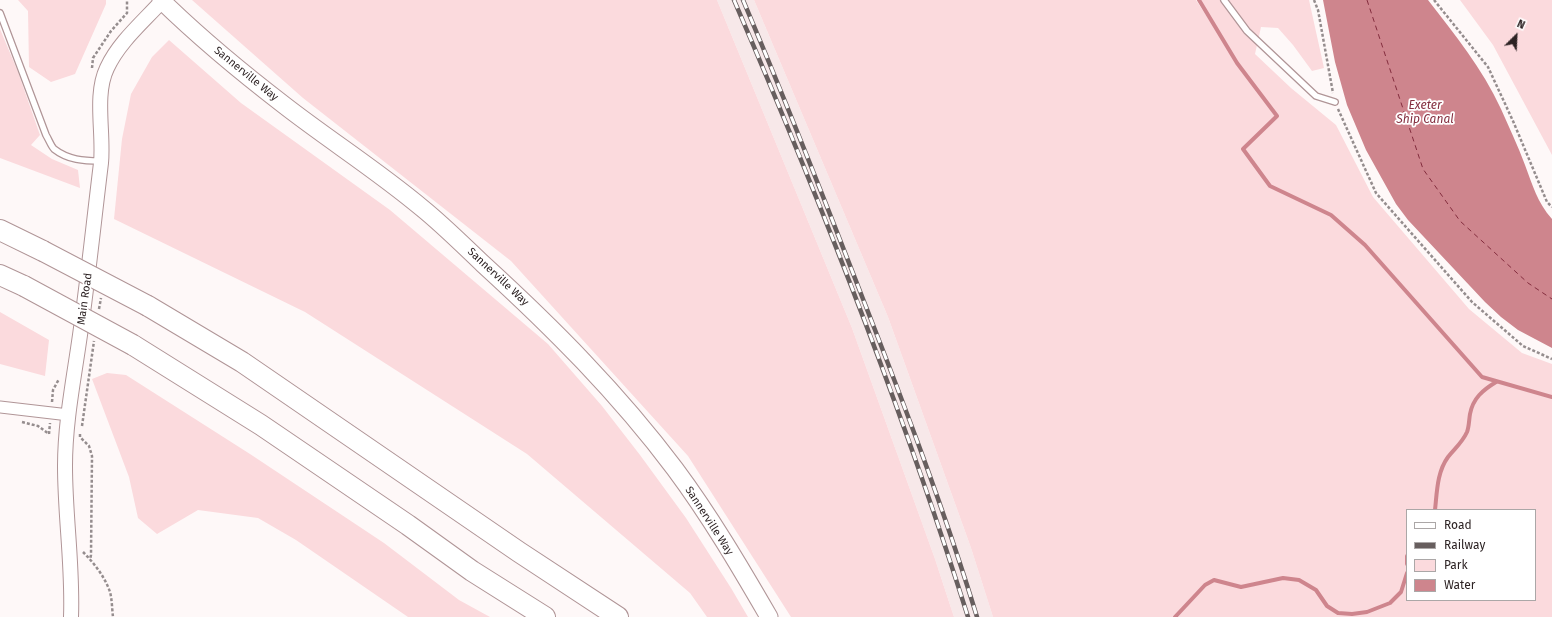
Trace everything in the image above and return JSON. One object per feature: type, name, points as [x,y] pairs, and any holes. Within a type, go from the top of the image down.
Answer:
[{"type":"highway","points":[[0,230],[148,306],[242,362],[519,552],[618,617]]},
{"type":"highway","points":[[0,275],[24,286],[133,345],[261,425],[408,525],[472,571],[545,617]]},
{"type":"main road","name":"Sannerville Way","points":[[161,0],[215,50],[250,78],[422,208],[562,338],[643,428],[676,471],[712,523],[769,617]]},
{"type":"street","name":"Main Road","points":[[71,617],[72,586],[65,466],[69,415],[90,261],[101,161],[100,91],[106,68],[120,47],[161,0]]},
{"type":"street","points":[[0,407],[69,415]]},
{"type":"lane","points":[[1224,0],[1247,31],[1316,96],[1335,102]]},
{"type":"lane","points":[[0,13],[46,135],[53,148],[66,156],[77,160],[101,161]]},
{"type":"path","points":[[1314,0],[1318,10],[1335,102],[1376,194],[1472,302],[1523,346],[1552,359]]},
{"type":"path","points":[[1434,0],[1488,67],[1513,121],[1547,202],[1552,207]]},
{"type":"path","points":[[19,422],[38,426],[49,434]]},
{"type":"path","points":[[80,437],[89,446],[92,456],[92,555],[90,560]]},
{"type":"path","points":[[70,544],[80,549],[106,581],[110,593],[113,617]]},
{"type":"shaded area","points":[[717,0],[754,0],[888,317],[971,548],[993,617],[954,617],[935,559],[852,328]]},
{"type":"green space","points":[[18,0],[106,0],[106,4],[75,74],[51,82],[29,67],[28,11]]},
{"type":"green space","points":[[192,0],[717,0],[852,328],[935,559],[954,617],[791,617],[688,456],[511,261],[303,98]]},
{"type":"green space","points":[[754,0],[1196,0],[1229,50],[1199,0],[1309,0],[1324,68],[1312,71],[1293,45],[1278,28],[1261,27],[1255,54],[1291,88],[1336,125],[1373,197],[1469,309],[1522,353],[1552,364],[1552,617],[993,617],[971,548],[888,317]]},
{"type":"green space","points":[[1460,0],[1552,0],[1552,155],[1493,45]]},
{"type":"green space","points":[[0,29],[18,72],[40,135],[31,145],[52,159],[78,170],[80,188],[0,158]]},
{"type":"green space","points":[[169,40],[241,103],[390,210],[548,344],[602,406],[640,455],[686,518],[748,617],[707,617],[690,593],[527,454],[305,312],[114,219],[122,139],[131,94],[152,57]]},
{"type":"green space","points":[[0,312],[49,340],[45,376],[0,364]]},
{"type":"green space","points":[[107,373],[126,375],[250,454],[384,543],[459,600],[490,617],[408,617],[296,540],[258,518],[198,510],[157,534],[138,518],[129,477],[92,379]]},
{"type":"water","name":"Exeter Ship Canal","points":[[1323,0],[1428,0],[1477,66],[1501,109],[1539,200],[1552,219],[1552,348],[1518,330],[1501,317],[1408,220],[1396,204],[1366,150],[1347,105],[1335,62]]},
{"type":"waterway","points":[[1199,0],[1237,63],[1277,116],[1243,149],[1270,186],[1331,215],[1365,245],[1482,377],[1552,397]]},
{"type":"waterway","points":[[1435,509],[1438,482],[1444,463],[1467,432],[1471,408],[1476,399],[1483,391],[1496,382]]},
{"type":"waterway","points":[[1175,617],[1205,585],[1214,580],[1241,587],[1283,578],[1299,580],[1316,590],[1327,606],[1338,613],[1352,614],[1367,612],[1390,603],[1401,592],[1406,576]]},
{"type":"ferry route","points":[[1367,0],[1423,169],[1460,221],[1528,283],[1552,299]]},
{"type":"railway","points":[[734,0],[798,152],[859,306],[916,460],[968,617]]},
{"type":"railway","points":[[743,0],[834,224],[923,457],[977,617]]}]
